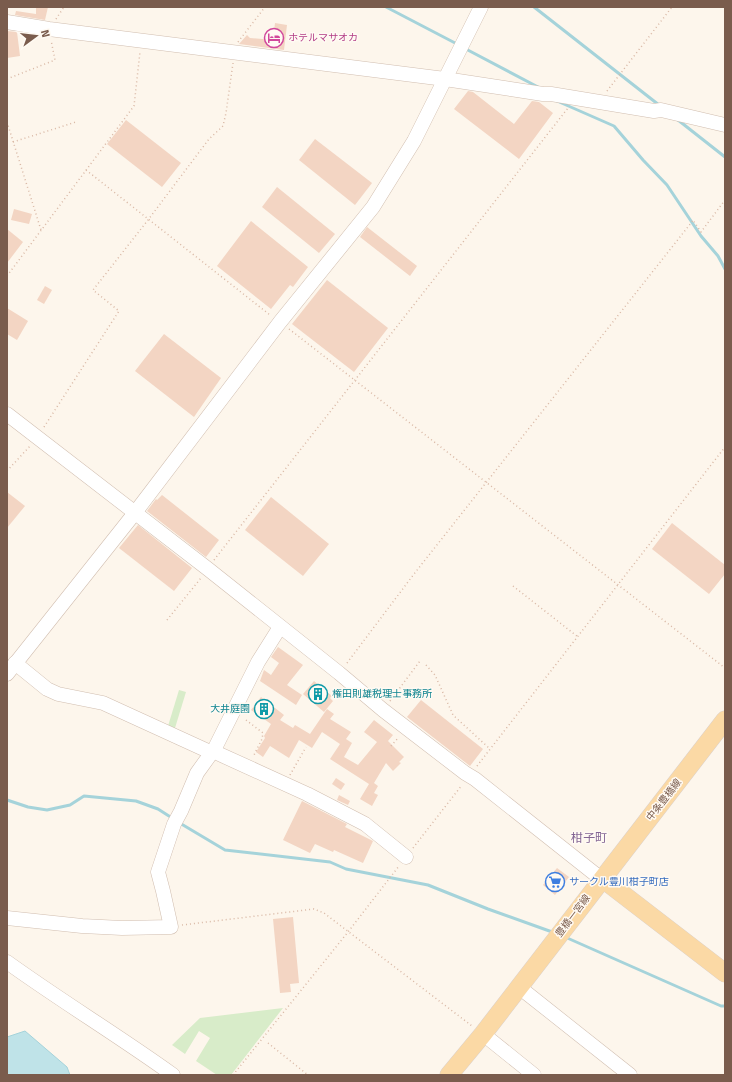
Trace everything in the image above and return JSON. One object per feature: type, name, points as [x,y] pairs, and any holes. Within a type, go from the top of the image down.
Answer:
[{"type":"main road","name":"中条豊橋線","points":[[603,879],[725,720]]},
{"type":"main road","name":"豊橋一宮線","points":[[450,1075],[603,879]]},
{"type":"main road","points":[[603,879],[725,973]]},
{"type":"street","points":[[406,857],[365,824],[307,794],[217,753],[208,752],[103,703],[58,694],[11,668],[134,514],[280,322],[373,207],[414,141],[481,7]]},
{"type":"street","points":[[7,22],[49,29],[445,79],[600,101],[654,111],[661,110],[725,125]]},
{"type":"street","points":[[7,414],[134,514],[208,569],[339,673],[383,710],[603,879]]},
{"type":"street","points":[[7,918],[82,926],[122,928],[171,927],[158,872],[176,821],[197,773],[212,752],[258,662],[280,627]]},
{"type":"street","points":[[7,962],[52,995],[138,1050],[173,1075]]},
{"type":"street","points":[[518,988],[630,1075]]},
{"type":"street","points":[[483,1034],[534,1075]]},
{"type":"path","points":[[7,471],[37,437],[118,311],[93,290],[209,139],[223,126],[226,113],[233,52],[265,7]]},
{"type":"path","points":[[600,101],[672,7]]},
{"type":"path","points":[[7,79],[55,60],[49,29]]},
{"type":"path","points":[[7,276],[134,106],[141,41]]},
{"type":"path","points":[[167,620],[568,108]]},
{"type":"path","points":[[7,122],[41,230]]},
{"type":"path","points":[[13,142],[76,122]]},
{"type":"path","points":[[86,170],[538,524],[725,668]]},
{"type":"path","points":[[339,673],[414,574],[691,222],[693,220],[702,232],[725,200]]},
{"type":"path","points":[[406,857],[725,448]]},
{"type":"path","points":[[513,586],[578,637]]},
{"type":"path","points":[[383,710],[420,661]]},
{"type":"path","points":[[426,665],[435,675],[453,715],[490,749]]},
{"type":"path","points":[[246,720],[263,733],[262,739],[250,762]]},
{"type":"path","points":[[288,778],[306,747]]},
{"type":"path","points":[[233,1075],[387,883],[391,876]]},
{"type":"path","points":[[171,927],[314,908],[324,912],[348,932],[483,1034]]},
{"type":"path","points":[[268,1043],[308,1075]]},
{"type":"green space","points":[[179,690],[186,692],[175,728],[168,726]]},
{"type":"green space","points":[[283,1008],[231,1075],[217,1075],[196,1061],[210,1038],[199,1031],[185,1054],[172,1045],[200,1018]]},
{"type":"water","points":[[25,1031],[67,1067],[70,1075],[7,1075],[7,1037]]},
{"type":"building","points":[[36,7],[48,7],[45,20],[15,15],[16,11],[36,14]]},
{"type":"building","points":[[275,23],[287,25],[284,50],[239,44],[247,35],[250,38],[273,40]]},
{"type":"building","points":[[7,31],[17,32],[20,56],[7,58]]},
{"type":"building","points":[[468,91],[473,92],[514,124],[532,101],[539,102],[553,113],[519,159],[454,109]]},
{"type":"building","points":[[126,120],[181,163],[162,187],[107,144]]},
{"type":"building","points":[[315,139],[372,183],[355,205],[299,160]]},
{"type":"building","points":[[277,187],[335,234],[319,253],[262,207]]},
{"type":"building","points":[[14,209],[32,214],[29,224],[11,220]]},
{"type":"building","points":[[251,221],[308,267],[293,287],[290,285],[271,309],[217,266]]},
{"type":"building","points":[[367,227],[417,266],[410,276],[360,237]]},
{"type":"building","points":[[7,229],[23,242],[7,263]]},
{"type":"building","points":[[327,280],[388,328],[354,372],[292,324]]},
{"type":"building","points":[[45,286],[52,290],[44,304],[37,300]]},
{"type":"building","points":[[7,308],[28,321],[17,340],[7,334]]},
{"type":"building","points":[[164,334],[221,378],[194,417],[135,371]]},
{"type":"building","points":[[7,492],[25,506],[7,528]]},
{"type":"building","points":[[162,495],[219,540],[206,557],[147,511],[156,499],[157,500]]},
{"type":"building","points":[[271,497],[329,544],[303,576],[245,530]]},
{"type":"building","points":[[672,523],[725,565],[725,574],[709,594],[652,549]]},
{"type":"building","points":[[138,525],[192,568],[174,591],[119,548]]},
{"type":"building","points":[[278,647],[303,665],[287,685],[302,695],[296,705],[260,681],[264,670],[271,675],[279,663],[271,657]]},
{"type":"building","name":"権田則雄税理士事務所","points":[[314,681],[332,696],[330,698],[333,701],[324,712],[303,694]]},
{"type":"building","points":[[261,697],[284,715],[280,720],[293,728],[295,725],[310,734],[327,709],[334,714],[330,719],[351,732],[346,739],[352,743],[344,757],[358,765],[377,742],[364,732],[374,720],[393,735],[388,741],[404,757],[399,762],[401,763],[393,771],[386,763],[374,783],[378,786],[374,793],[378,795],[372,806],[360,799],[369,784],[330,759],[340,744],[322,732],[312,748],[299,740],[289,758],[270,746],[263,757],[256,752],[265,738],[264,736],[271,724],[251,710]]},
{"type":"building","points":[[421,700],[483,749],[470,766],[407,717]]},
{"type":"building","points":[[336,778],[345,784],[341,790],[332,784]]},
{"type":"building","points":[[339,795],[350,801],[348,805],[337,800]]},
{"type":"building","points":[[302,801],[347,824],[345,827],[373,841],[363,863],[334,850],[333,852],[315,844],[310,853],[283,840]]},
{"type":"building","points":[[557,868],[569,877],[555,895],[543,885]]},
{"type":"building","points":[[293,917],[299,983],[290,984],[291,992],[280,993],[273,919]]},
{"type":"waterway","points":[[386,7],[457,44]]},
{"type":"waterway","points":[[534,7],[659,105]]},
{"type":"waterway","points":[[464,48],[538,87]]},
{"type":"waterway","points":[[557,101],[614,126],[667,185],[701,236],[718,256],[725,269]]},
{"type":"waterway","points":[[678,120],[725,157]]},
{"type":"waterway","points":[[7,800],[28,807],[47,810],[70,805],[84,796],[136,801],[158,809],[172,818]]},
{"type":"waterway","points":[[178,822],[225,850],[330,862],[346,869],[428,885],[488,909],[555,933]]},
{"type":"waterway","points":[[565,937],[721,1006],[725,1006]]},
{"type":"place","name":"ホテルマサオカ","points":[[274,38]]},
{"type":"place","name":"権田則雄税理士事務所","points":[[318,694]]},
{"type":"place","name":"大井庭園","points":[[264,709]]},
{"type":"place","name":"サークル豊川柑子町店","points":[[555,882]]},
{"type":"district","name":"柑子町","points":[[589,838]]}]
